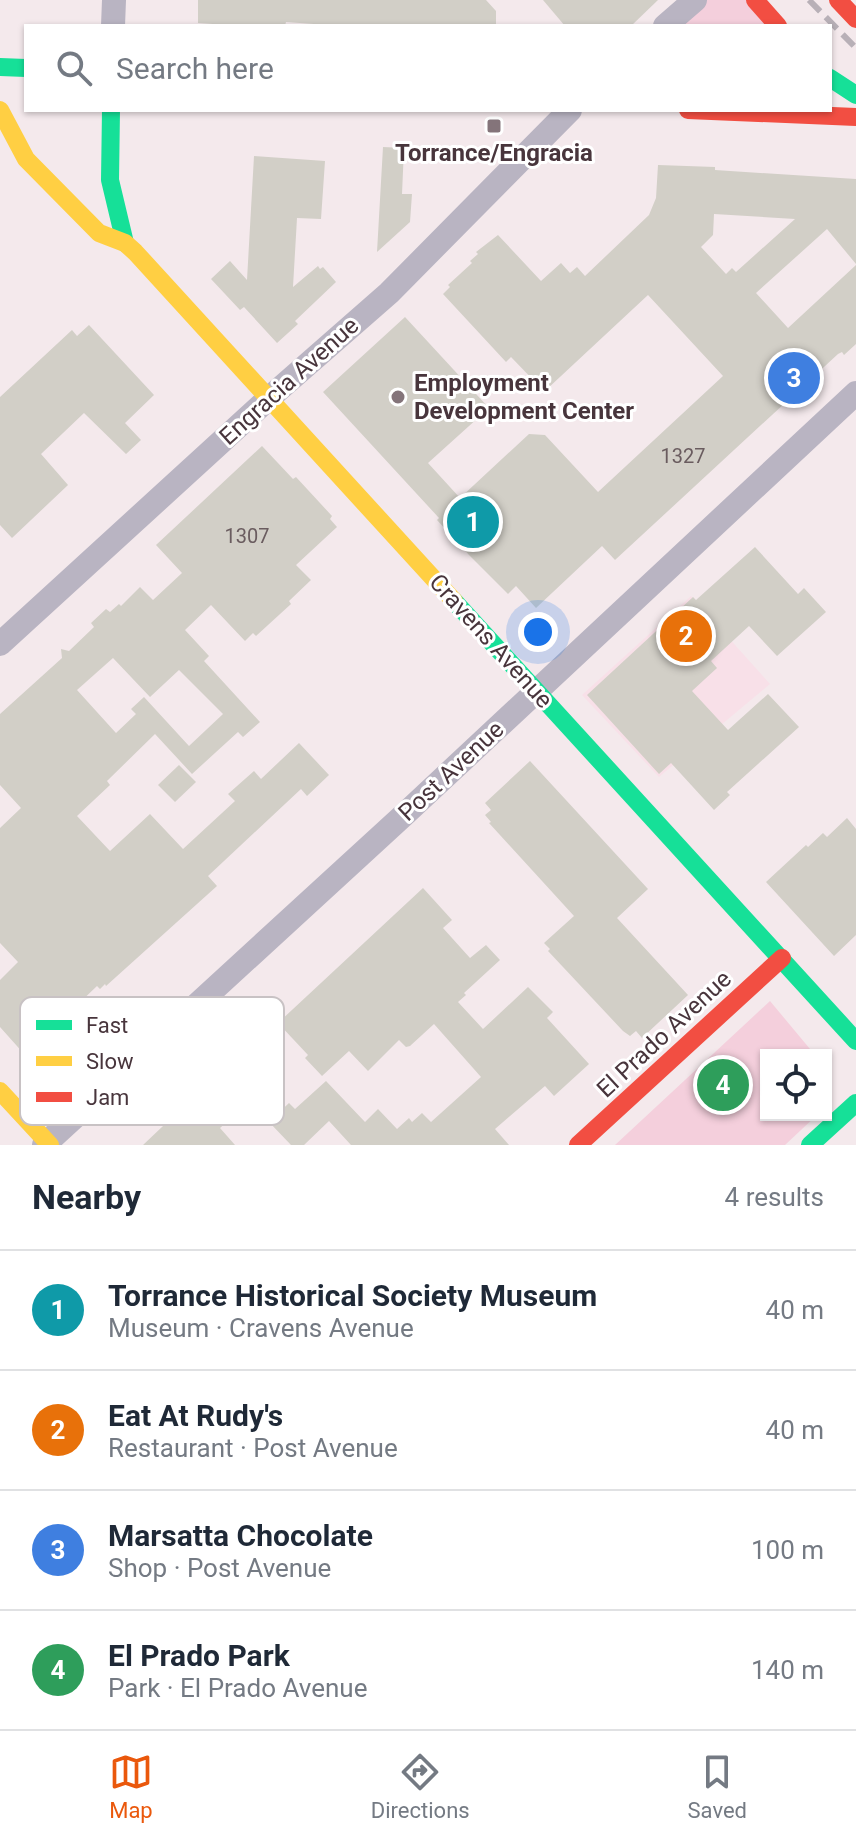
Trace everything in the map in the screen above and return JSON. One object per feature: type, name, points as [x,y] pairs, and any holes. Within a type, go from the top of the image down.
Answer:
[{"type":"street","points":[[113,24],[114,0]]},
{"type":"street","points":[[667,24],[695,0]]},
{"type":"street","points":[[755,0],[776,24]]},
{"type":"street","points":[[838,0],[856,19]]},
{"type":"street","points":[[0,67],[24,68]]},
{"type":"street","points":[[832,79],[856,95]]},
{"type":"street","name":"Cravens Avenue","points":[[0,110],[26,159],[99,233],[125,243],[782,958],[842,1016],[856,1041]]},
{"type":"street","name":"Cravens Avenue","points":[[111,112],[110,180],[125,243]]},
{"type":"street","name":"Engracia Avenue","points":[[0,644],[406,276],[568,112]]},
{"type":"street","points":[[736,112],[856,117]]},
{"type":"street","name":"Post Avenue","points":[[206,997],[856,393]]},
{"type":"street","name":"El Prado Avenue","points":[[578,1145],[782,958]]},
{"type":"street","points":[[0,1091],[20,1114]]},
{"type":"street","points":[[810,1145],[856,1103]]},
{"type":"street","points":[[30,1125],[47,1144]]},
{"type":"street","name":"Post Avenue","points":[[47,1144],[68,1125]]},
{"type":"shaded area","points":[[695,0],[755,0],[776,24],[667,24]]},
{"type":"shaded area","points":[[691,596],[770,684],[659,777],[582,695]]},
{"type":"shaded area","points":[[770,1001],[810,1049],[760,1049],[760,1121],[811,1121],[785,1145],[615,1145]]},
{"type":"building","points":[[198,0],[486,0],[496,11],[496,24],[198,23]]},
{"type":"building","points":[[543,0],[658,0],[633,24],[563,24]]},
{"type":"building","points":[[383,147],[404,148],[402,194],[412,194],[410,222],[377,252]]},
{"type":"building","points":[[254,156],[325,161],[321,219],[297,218],[293,287],[318,266],[320,269],[323,267],[336,282],[277,343],[244,307],[240,310],[211,279],[230,261],[247,280]]},
{"type":"building","points":[[658,165],[856,179],[856,264],[827,229],[756,293],[788,328],[856,265],[856,344],[844,355],[842,352],[838,354],[615,560],[602,546],[536,608],[516,586],[508,594],[469,555],[323,392],[405,317],[489,408],[428,463],[460,498],[529,434],[545,435],[598,492],[723,376],[648,295],[546,390],[511,357],[506,362],[443,294],[450,287],[448,285],[472,263],[470,261],[478,254],[476,252],[498,235],[541,281],[561,263],[570,273],[577,267],[585,276],[649,215],[656,198]],"holes":[[[714,214],[795,219],[736,272],[732,268],[726,274],[701,247],[713,235]]]},
{"type":"building","points":[[89,325],[154,395],[125,423],[141,440],[126,454],[84,413],[41,454],[68,485],[12,538],[0,525],[0,397],[72,330],[77,336]]},
{"type":"building","points":[[262,446],[293,479],[296,477],[332,516],[330,519],[337,527],[296,565],[311,580],[289,601],[291,604],[256,636],[253,633],[245,641],[211,605],[185,630],[209,656],[204,661],[260,722],[243,737],[238,732],[192,774],[155,734],[107,781],[110,785],[77,816],[110,851],[150,814],[183,849],[235,801],[228,794],[254,771],[261,779],[299,743],[329,775],[307,796],[301,789],[208,876],[217,886],[106,986],[100,989],[97,986],[86,997],[20,997],[20,1049],[0,1027],[0,980],[18,962],[0,943],[0,828],[21,808],[0,785],[0,714],[62,658],[61,649],[69,651],[94,627],[91,623],[106,609],[110,612],[119,604],[121,606],[140,587],[153,600],[182,573],[156,545]],"holes":[[[113,658],[150,697],[179,670],[223,714],[189,746],[144,697],[131,709],[136,714],[116,733],[77,690]]]},
{"type":"building","points":[[755,547],[798,594],[804,588],[826,612],[777,656],[749,626],[711,661],[717,668],[692,691],[728,730],[768,694],[799,727],[727,792],[730,795],[714,810],[671,763],[659,774],[587,695],[693,597],[696,600]]},
{"type":"building","points":[[530,761],[648,889],[617,918],[688,995],[642,1038],[636,1031],[630,1036],[623,1031],[548,951],[550,949],[544,943],[574,916],[485,815],[491,810],[485,803]]},
{"type":"building","points":[[179,765],[196,782],[175,802],[158,785]]},
{"type":"building","points":[[847,818],[856,829],[856,935],[834,956],[766,882],[806,845],[808,847],[823,833],[827,837]]},
{"type":"building","points":[[423,888],[452,920],[443,928],[470,958],[486,945],[500,960],[458,1002],[483,1029],[528,987],[553,1012],[547,1018],[589,1064],[554,1096],[545,1086],[495,1129],[509,1145],[351,1145],[329,1121],[304,1145],[291,1145],[272,1125],[284,1125],[284,1108],[289,1103],[295,1109],[326,1081],[365,1122],[378,1109],[397,1129],[409,1118],[412,1122],[422,1113],[431,1122],[481,1077],[434,1024],[410,1046],[406,1047],[399,1040],[368,1071],[349,1051],[322,1076],[305,1058],[308,1055],[284,1029],[284,1017]]},
{"type":"building","points":[[164,1125],[223,1125],[220,1128],[235,1145],[143,1145]]},
{"type":"railway","points":[[809,0],[856,48]]},
{"type":"traffic: fast","points":[[0,67],[24,68]]},
{"type":"traffic: fast","points":[[832,79],[856,95]]},
{"type":"traffic: fast","points":[[111,112],[110,180],[125,243]]},
{"type":"traffic: fast","points":[[454,601],[856,1041]]},
{"type":"traffic: fast","points":[[810,1145],[856,1103]]},
{"type":"traffic: slow","points":[[0,110],[26,159],[99,233],[125,243],[135,252],[454,601]]},
{"type":"traffic: slow","points":[[0,1091],[20,1113]]},
{"type":"traffic: slow","points":[[31,1125],[50,1145]]},
{"type":"traffic: jam","points":[[755,0],[776,24]]},
{"type":"traffic: jam","points":[[838,0],[856,19]]},
{"type":"traffic: jam","points":[[736,112],[856,117]]},
{"type":"traffic: jam","points":[[578,1145],[782,958]]},
{"type":"place","name":"Torrance/Engracia","points":[[494,126]]},
{"type":"place","name":"Marsatta Chocolate","points":[[794,378]]},
{"type":"place","name":"Employment Development Center","points":[[398,397]]},
{"type":"place","name":"Torrance Historical Society Museum","points":[[473,522]]},
{"type":"place","name":"Eat At Rudy's","points":[[686,636]]},
{"type":"place","name":"El Prado Park","points":[[723,1085]]}]
